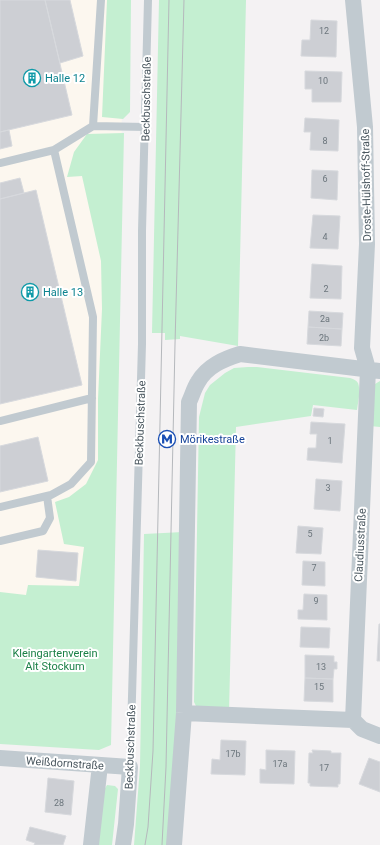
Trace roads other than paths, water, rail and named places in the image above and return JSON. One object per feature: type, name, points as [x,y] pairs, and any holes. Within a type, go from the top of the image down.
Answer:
[{"type":"street","name":"Droste-Hülshoff-Straße","points":[[353,0],[372,127],[362,348],[374,370]]},
{"type":"street","points":[[174,845],[184,713],[189,402],[198,381],[214,364],[225,358],[240,354],[374,370]]},
{"type":"street","name":"Claudiusstraße","points":[[352,720],[374,370]]},
{"type":"street","points":[[184,713],[352,720],[362,729],[380,736]]},
{"type":"street","name":"Weißdornstraße","points":[[0,758],[100,766],[130,766]]},
{"type":"street","points":[[91,845],[100,766]]},
{"type":"street","name":"Beckbuschstraße","points":[[123,845],[130,766]]},
{"type":"lane","points":[[93,126],[101,0]]},
{"type":"lane","name":"Beckbuschstraße","points":[[130,766],[142,344],[142,231],[146,127],[148,0]]},
{"type":"lane","points":[[0,163],[54,150],[93,126],[146,127]]},
{"type":"lane","points":[[0,507],[47,496],[71,484],[91,462],[93,317],[54,150]]},
{"type":"lane","points":[[0,420],[92,398]]},
{"type":"lane","points":[[0,541],[43,531],[50,518],[47,496]]},
{"type":"tram line","points":[[145,845],[148,827],[153,751],[169,0]]},
{"type":"tram line","points":[[162,845],[166,767],[184,0]]},
{"type":"place","name":"Halle 12","points":[[32,78]]},
{"type":"place","name":"Halle 13","points":[[30,292]]},
{"type":"place","name":"Mörikestraße","points":[[167,439]]},
{"type":"park label","name":"Kleingartenverein Alt Stockum","points":[[55,659]]}]
